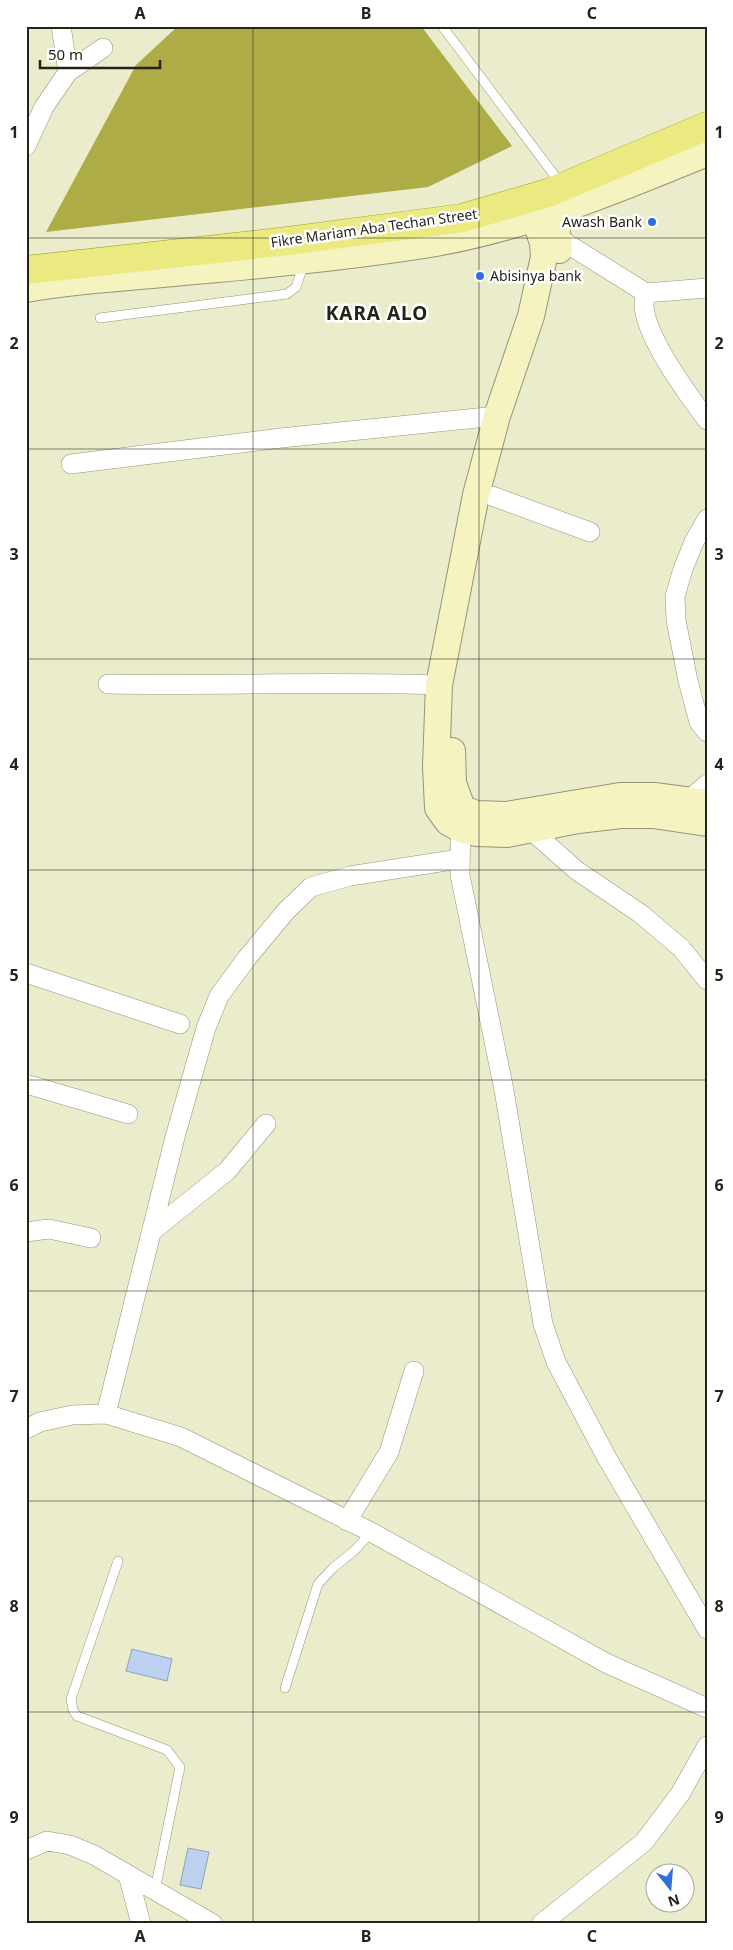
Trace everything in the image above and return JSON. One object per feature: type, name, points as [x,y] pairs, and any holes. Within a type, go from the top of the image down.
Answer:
[{"type":"main road","name":"Fikre Mariam Aba Techan Street","points":[[26,270],[288,241],[547,208],[707,126]]},
{"type":"main road","points":[[26,289],[95,280],[304,261],[424,245],[479,234],[547,208],[624,188],[707,153]]},
{"type":"main road","points":[[547,208],[544,257],[540,280],[531,316],[497,416],[476,495],[439,685],[436,766],[438,808],[448,822],[476,814],[506,815],[620,796],[701,796]]},
{"type":"main road","points":[[547,208],[559,257],[556,279],[514,414],[492,496],[455,684],[452,720],[453,783],[461,818],[476,833],[507,834],[578,820],[621,815],[653,815],[707,823]]},
{"type":"street","points":[[61,26],[68,72]]},
{"type":"street","points":[[26,146],[44,107],[68,72],[103,48]]},
{"type":"street","points":[[547,208],[646,293],[707,288]]},
{"type":"street","points":[[646,293],[644,305],[648,323],[655,339],[667,363],[707,420]]},
{"type":"street","points":[[72,464],[281,438],[497,416]]},
{"type":"street","points":[[492,496],[590,532]]},
{"type":"street","points":[[707,519],[694,542],[675,596],[676,620],[688,681],[699,722],[707,732]]},
{"type":"street","points":[[108,684],[184,685],[322,682],[439,685]]},
{"type":"street","points":[[461,818],[460,875],[504,1090],[543,1324],[556,1362],[598,1440],[707,1629]]},
{"type":"street","points":[[532,830],[576,870],[641,914],[681,948],[707,980]]},
{"type":"street","points":[[106,1414],[175,1137],[206,1028],[219,996],[246,958],[286,910],[311,887],[350,876],[459,859]]},
{"type":"street","points":[[26,973],[180,1024]]},
{"type":"street","points":[[26,1084],[128,1114]]},
{"type":"street","points":[[151,1232],[227,1170],[266,1124]]},
{"type":"street","points":[[26,1232],[49,1229],[91,1238]]},
{"type":"street","points":[[347,1521],[389,1452],[414,1371]]},
{"type":"street","points":[[26,1429],[40,1422],[72,1414],[106,1414],[181,1437],[371,1532],[606,1663],[707,1708]]},
{"type":"street","points":[[541,1924],[644,1842],[680,1794],[707,1746]]},
{"type":"street","points":[[26,1850],[47,1841],[70,1845],[94,1854],[213,1924]]},
{"type":"street","points":[[128,1875],[141,1924]]},
{"type":"lane","points":[[442,26],[547,208]]},
{"type":"lane","points":[[100,318],[287,294],[296,287],[304,261]]},
{"type":"lane","points":[[284,1688],[318,1584],[333,1568],[355,1550],[371,1532]]},
{"type":"lane","points":[[118,1561],[71,1699],[73,1710],[77,1716],[167,1750],[180,1767],[155,1890]]},
{"type":"shaded area","points":[[178,26],[421,26],[512,146],[428,187],[46,232],[136,65]]},
{"type":"building","points":[[132,1649],[172,1659],[167,1681],[126,1671]]},
{"type":"building","points":[[188,1848],[209,1852],[201,1889],[180,1885]]},
{"type":"place","name":"Awash Bank","points":[[652,222]]},
{"type":"place","name":"Abisinya bank","points":[[480,276]]},
{"type":"district","name":"KARA ALO","points":[[377,313]]}]
